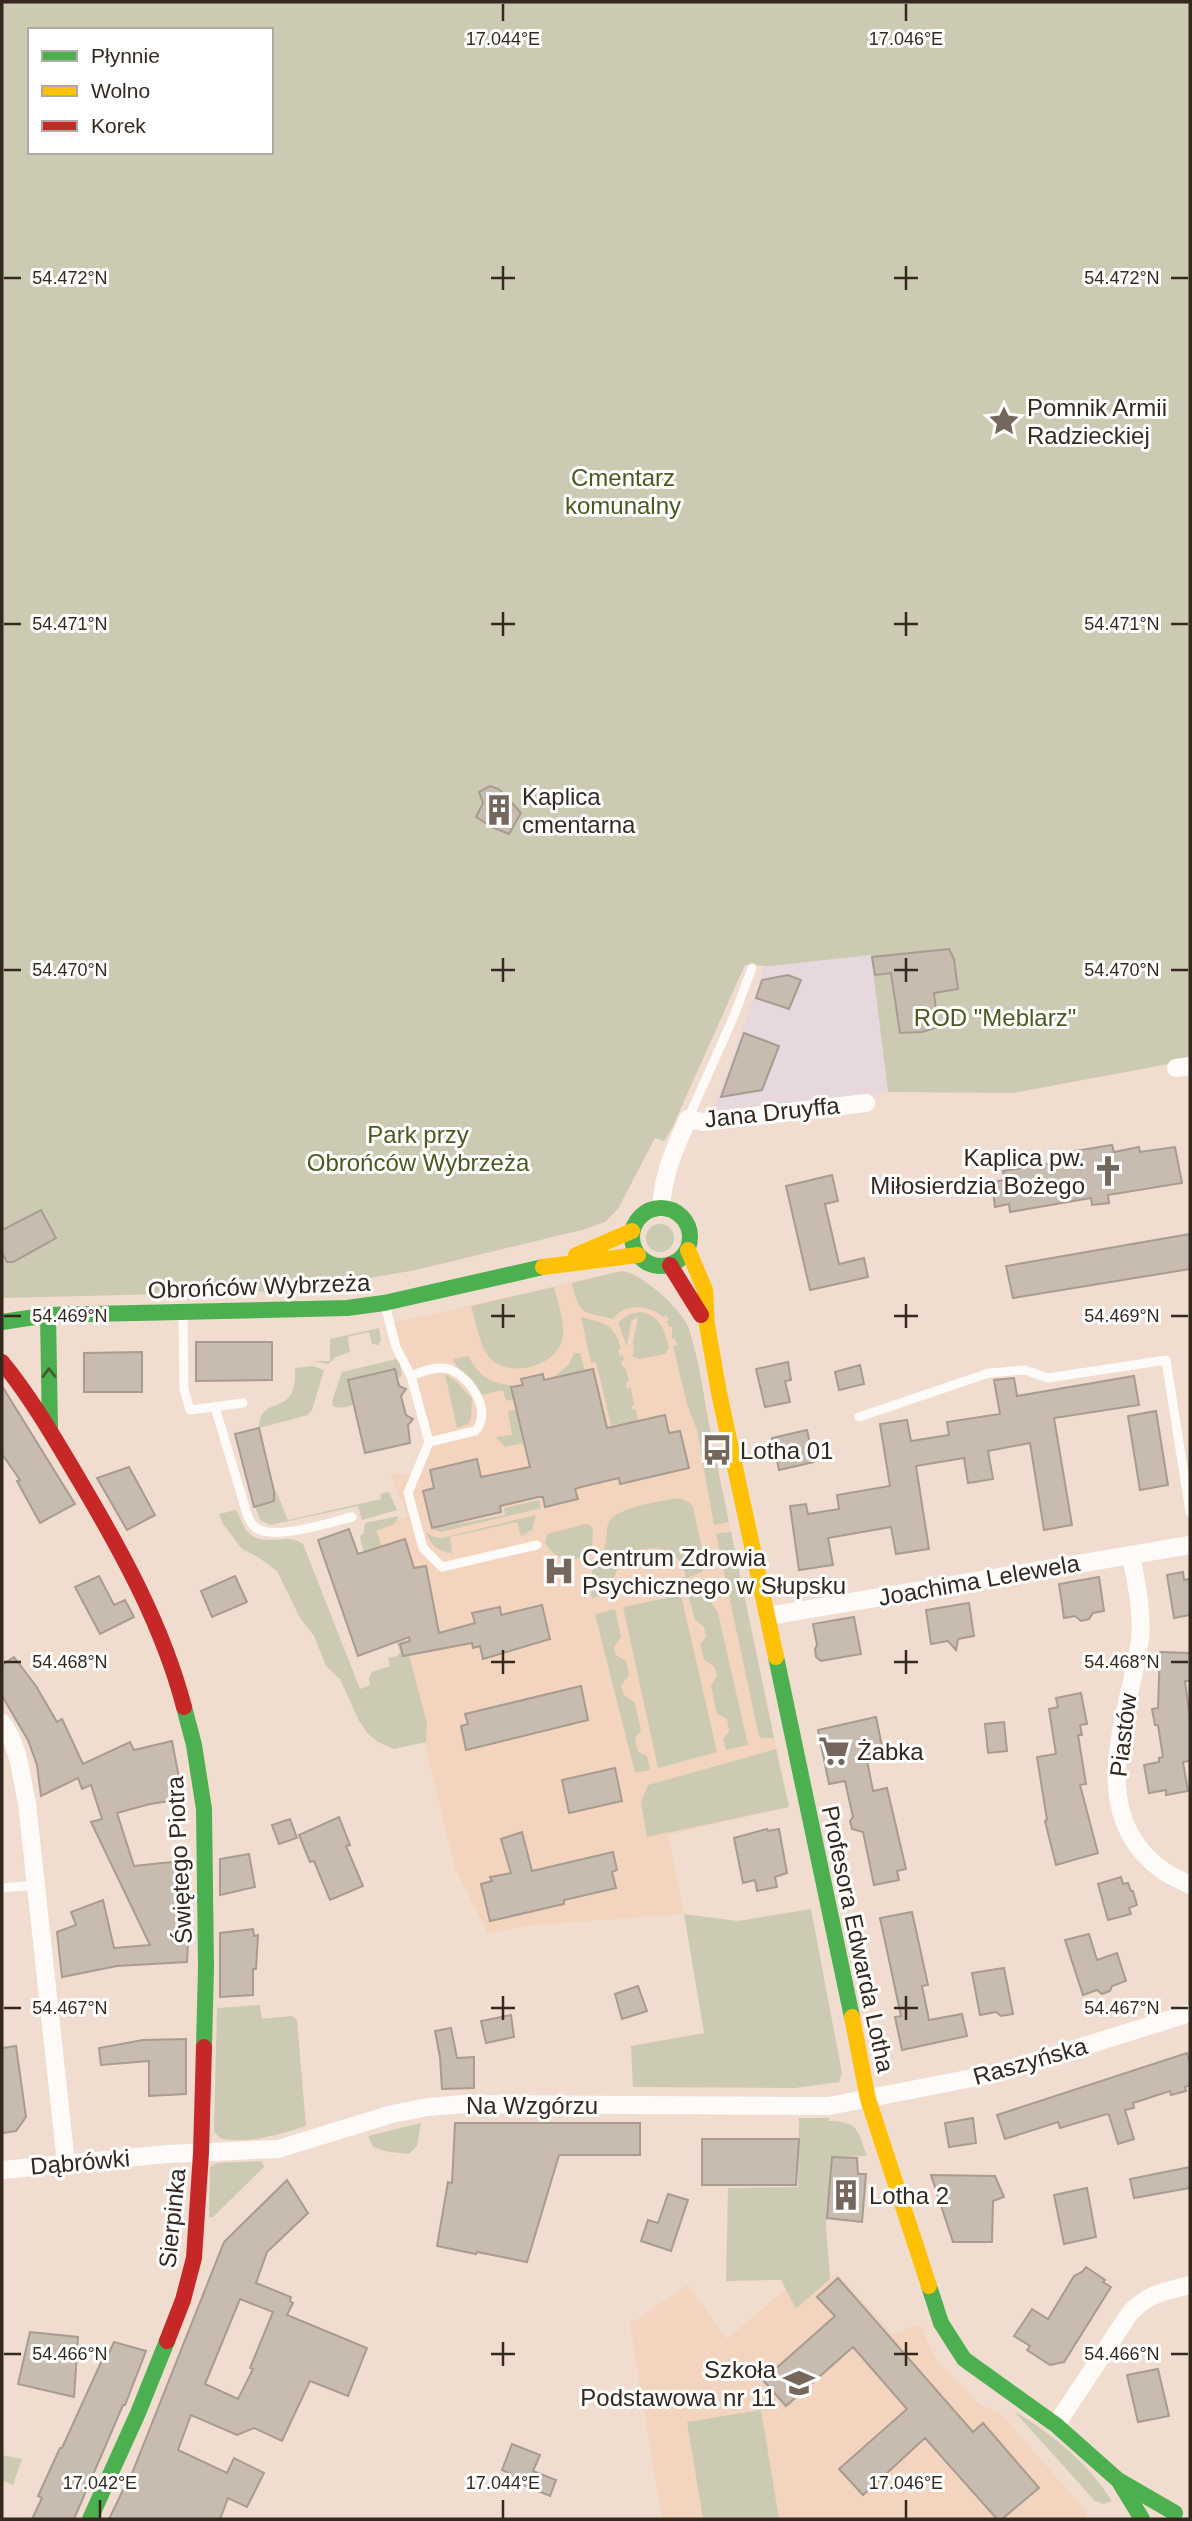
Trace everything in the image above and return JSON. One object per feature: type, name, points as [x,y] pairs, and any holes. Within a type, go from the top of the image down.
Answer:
[{"type":"street","name":"Jana Druyffa","points":[[661,1208],[662,1186],[670,1158],[688,1119],[703,1122],[866,1103]]},
{"type":"street","points":[[688,1250],[670,1265],[652,1265],[638,1255],[632,1231],[642,1215],[661,1208],[679,1214],[686,1221],[690,1231],[688,1250],[705,1290],[707,1325]]},
{"type":"street","name":"Obrońców Wybrzeża","points":[[556,1264],[632,1231]]},
{"type":"street","name":"Obrońców Wybrzeża","points":[[2,1322],[48,1315],[347,1308],[384,1303],[556,1264],[638,1255]]},
{"type":"street","points":[[670,1265],[707,1325]]},
{"type":"street","points":[[48,1315],[50,1430]]},
{"type":"street","name":"Profesora Edwarda Lotha","points":[[707,1325],[868,2099],[942,2323],[964,2358],[1056,2425],[1118,2480],[1177,2513]]},
{"type":"street","name":"Świętego Piotra","points":[[2,1363],[30,1397],[115,1540],[149,1608],[179,1688],[194,1745],[204,1809],[206,1876],[201,2153]]},
{"type":"street","name":"Joachima Lelewela","points":[[768,1616],[1190,1545]]},
{"type":"street","name":"Piastów","points":[[1132,1555],[1139,1601],[1140,1639],[1120,1730],[1117,1799],[1129,1831],[1143,1852],[1162,1870],[1190,1885]]},
{"type":"street","points":[[2,1723],[15,1747],[27,1803],[66,2163]]},
{"type":"street","name":"Raszyńska","points":[[868,2099],[998,2073],[1190,2013]]},
{"type":"street","name":"Na Wzgórzu","points":[[201,2153],[278,2149],[392,2114],[464,2104],[829,2106],[868,2099]]},
{"type":"street","name":"Dąbrówki","points":[[2,2170],[201,2153]]},
{"type":"street","name":"Sierpinka","points":[[90,2519],[138,2413],[183,2300],[194,2258],[201,2153]]},
{"type":"street","points":[[1056,2425],[1140,2302],[1155,2294],[1190,2285]]},
{"type":"street","name":"Profesora Edwarda Lotha","points":[[1118,2480],[1142,2519]]},
{"type":"lane","points":[[688,1119],[734,1016],[752,968]]},
{"type":"lane","points":[[384,1303],[396,1347],[411,1376],[429,1442],[408,1493],[423,1548],[442,1567],[537,1545]]},
{"type":"lane","points":[[183,1313],[184,1389],[190,1410],[243,1403]]},
{"type":"lane","points":[[859,1417],[989,1373],[1026,1370],[1048,1378],[1166,1360],[1190,1512]]},
{"type":"lane","points":[[411,1376],[426,1370],[444,1368],[453,1371],[470,1387],[483,1411],[480,1426],[475,1431],[429,1442]]},
{"type":"lane","points":[[215,1407],[252,1525],[266,1532],[286,1532],[352,1517]]},
{"type":"lane","points":[[2,1888],[35,1885]]},
{"type":"shaded area","points":[[871,955],[888,1092],[713,1111],[765,966]]},
{"type":"shaded area","name":"Centrum Zdrowia Psychicznego w Słupsku","points":[[621,1271],[635,1274],[650,1285],[688,1327],[712,1440],[706,1442],[710,1461],[716,1460],[789,1807],[668,1835],[684,1914],[534,1925],[488,1933],[455,1868],[392,1609],[364,1533],[407,1516],[390,1472],[413,1476],[429,1442],[389,1324]]},
{"type":"shaded area","name":"Szkoła Podstawowa nr 11","points":[[837,2273],[893,2334],[920,2324],[937,2362],[979,2404],[1000,2413],[1086,2511],[1088,2519],[662,2519],[630,2324],[688,2285],[727,2339],[786,2289],[796,2309]]},
{"type":"green space","name":"Cmentarz komunalny","points":[[2,2],[1190,2],[1190,1060],[1013,1093],[888,1092],[871,955],[771,966],[745,965],[672,1128],[664,1141],[655,1138],[618,1209],[605,1222],[586,1229],[416,1270],[352,1281],[329,1290],[2,1298]]},
{"type":"green space","points":[[660,1224],[670,1228],[674,1238],[670,1248],[660,1252],[650,1248],[646,1238],[650,1228]]},
{"type":"green space","points":[[621,1271],[640,1278],[660,1293],[670,1302],[689,1329],[712,1440],[706,1442],[710,1461],[716,1460],[729,1522],[714,1525],[697,1430],[687,1404],[673,1346],[677,1345],[675,1339],[672,1339],[672,1327],[669,1327],[667,1322],[669,1319],[666,1315],[663,1317],[650,1309],[636,1307],[623,1310],[613,1319],[588,1313],[577,1301],[572,1283]]},
{"type":"green space","points":[[554,1287],[563,1327],[558,1349],[551,1357],[530,1367],[497,1364],[489,1357],[480,1339],[471,1306]]},
{"type":"green space","points":[[640,1312],[653,1317],[660,1324],[669,1348],[665,1354],[640,1359],[631,1356],[634,1354],[633,1342],[638,1317],[631,1321],[627,1347],[618,1322],[630,1314]]},
{"type":"green space","points":[[581,1317],[602,1323],[615,1334],[621,1348],[618,1350],[620,1356],[623,1355],[624,1360],[621,1362],[629,1381],[626,1383],[627,1389],[631,1388],[634,1405],[631,1406],[636,1410],[638,1422],[611,1425],[596,1362],[591,1363]]},
{"type":"green space","points":[[379,1328],[379,1345],[372,1344],[369,1332],[348,1337],[350,1352],[336,1357],[328,1364],[313,1361],[330,1361],[330,1339]]},
{"type":"green space","points":[[574,1353],[580,1353],[585,1371],[553,1378],[569,1364]]},
{"type":"green space","points":[[469,1356],[485,1377],[497,1383],[511,1385],[514,1399],[506,1401],[503,1390],[482,1395],[453,1359]]},
{"type":"green space","points":[[396,1359],[400,1364],[402,1376],[350,1406],[333,1406],[332,1401],[342,1372]]},
{"type":"green space","points":[[313,1366],[324,1370],[308,1415],[259,1428],[265,1410],[285,1401],[291,1395],[295,1368]]},
{"type":"green space","points":[[445,1374],[457,1382],[472,1399],[471,1419],[468,1424],[457,1428]]},
{"type":"green space","points":[[517,1410],[524,1443],[505,1447],[496,1437],[512,1435],[508,1411]]},
{"type":"green space","points":[[276,1491],[288,1520],[381,1499],[380,1494],[389,1492],[397,1510],[362,1520],[358,1506],[270,1525],[260,1520],[255,1506],[274,1501],[273,1492]]},
{"type":"green space","points":[[679,1498],[693,1507],[705,1562],[702,1572],[686,1579],[682,1565],[672,1554],[661,1549],[649,1549],[627,1558],[619,1568],[614,1580],[613,1594],[592,1598],[590,1576],[604,1549],[608,1525],[613,1517],[641,1506]]},
{"type":"green space","points":[[539,1500],[541,1508],[441,1532],[432,1529],[505,1515],[504,1508]]},
{"type":"green space","points":[[236,1510],[252,1536],[267,1540],[296,1540],[303,1544],[360,1689],[370,1685],[372,1672],[390,1666],[388,1658],[397,1656],[400,1652],[360,1536],[364,1533],[365,1523],[399,1516],[394,1524],[376,1531],[393,1572],[409,1654],[427,1724],[426,1742],[394,1749],[368,1734],[359,1721],[340,1679],[326,1666],[314,1636],[300,1618],[277,1571],[242,1549],[223,1524],[219,1514]]},
{"type":"green space","points":[[536,1515],[532,1530],[521,1536],[517,1522],[450,1537],[452,1553],[436,1547],[426,1532],[442,1538]]},
{"type":"green space","points":[[590,1525],[593,1530],[592,1546],[587,1556],[563,1558],[548,1548],[545,1542],[547,1534]]},
{"type":"green space","points":[[731,1532],[774,1738],[761,1738],[758,1732],[716,1534]]},
{"type":"green space","points":[[697,1593],[710,1600],[718,1613],[748,1745],[726,1750],[723,1739],[729,1731],[727,1719],[717,1714],[711,1686],[717,1676],[714,1666],[704,1660],[700,1644],[706,1637],[704,1627],[695,1620],[688,1594]]},
{"type":"green space","points":[[681,1595],[717,1752],[658,1768],[623,1607]]},
{"type":"green space","points":[[615,1609],[621,1637],[614,1647],[616,1655],[626,1661],[629,1675],[621,1686],[624,1695],[635,1703],[641,1731],[635,1738],[638,1752],[647,1756],[650,1770],[635,1773],[595,1614]]},
{"type":"green space","points":[[776,1749],[789,1807],[647,1837],[641,1802],[648,1785]]},
{"type":"green space","points":[[811,1909],[842,2073],[839,2082],[795,2088],[633,2087],[631,2046],[704,2033],[684,1914],[738,1921]]},
{"type":"green space","points":[[260,2005],[262,2019],[292,2016],[297,2020],[306,2126],[253,2139],[220,2138],[214,2132],[217,2008]]},
{"type":"green space","points":[[799,2118],[829,2118],[829,2121],[852,2125],[859,2134],[867,2156],[832,2157],[826,2225],[830,2279],[796,2309],[781,2280],[726,2281],[728,2188],[798,2187]]},
{"type":"green space","points":[[421,2123],[417,2146],[409,2154],[373,2147],[368,2136]]},
{"type":"green space","points":[[262,2161],[264,2167],[213,2217],[209,2217],[210,2167],[217,2163]]},
{"type":"green space","points":[[761,2410],[779,2519],[703,2519],[687,2422]]},
{"type":"green space","points":[[1014,2411],[1068,2450],[1092,2474],[1112,2501],[1104,2504],[1095,2501]]},
{"type":"green space","points":[[2,2455],[22,2459],[13,2485],[2,2480]]},
{"type":"building","name":"Kaplica cmentarna","points":[[490,786],[499,789],[521,813],[509,834],[476,817],[483,803],[479,792]]},
{"type":"building","points":[[949,949],[954,959],[958,989],[934,993],[938,1027],[922,1032],[900,1033],[891,973],[875,975],[872,957]]},
{"type":"building","points":[[788,975],[801,980],[789,1009],[756,998],[762,980]]},
{"type":"building","points":[[744,1033],[779,1046],[762,1090],[721,1097]]},
{"type":"building","points":[[1112,1145],[1114,1152],[1139,1147],[1140,1152],[1175,1147],[1182,1183],[1108,1195],[1109,1203],[1092,1205],[1091,1198],[1010,1212],[1009,1204],[995,1207],[992,1182],[1005,1180],[1003,1171],[1071,1160],[1069,1152]]},
{"type":"building","points":[[832,1175],[838,1201],[825,1204],[839,1264],[864,1258],[868,1277],[810,1290],[786,1186]]},
{"type":"building","points":[[41,1210],[56,1238],[13,1262],[7,1262],[2,1253],[2,1230]]},
{"type":"building","points":[[1190,1234],[1190,1269],[1013,1298],[1006,1266]]},
{"type":"building","points":[[196,1342],[272,1342],[272,1380],[196,1381]]},
{"type":"building","points":[[142,1352],[142,1392],[84,1392],[84,1353]]},
{"type":"building","points":[[788,1362],[791,1380],[785,1381],[790,1402],[765,1407],[756,1369]]},
{"type":"building","points":[[860,1365],[864,1384],[839,1390],[835,1372]]},
{"type":"building","points":[[395,1369],[399,1386],[406,1389],[401,1396],[406,1415],[413,1419],[408,1425],[410,1443],[365,1453],[348,1380]]},
{"type":"building","points":[[593,1369],[607,1428],[665,1415],[669,1433],[680,1431],[689,1468],[620,1484],[619,1478],[575,1489],[578,1499],[545,1507],[543,1497],[538,1497],[500,1506],[501,1512],[432,1528],[423,1491],[434,1488],[430,1470],[477,1459],[481,1477],[530,1467],[511,1387],[523,1385],[521,1379],[543,1374],[544,1380]]},
{"type":"building","points":[[1134,1376],[1139,1405],[1054,1418],[1072,1525],[1044,1530],[1030,1443],[988,1451],[993,1479],[968,1483],[964,1458],[916,1466],[929,1549],[896,1554],[891,1527],[828,1538],[833,1565],[799,1570],[790,1506],[806,1504],[808,1514],[839,1509],[837,1495],[890,1486],[880,1424],[907,1420],[911,1441],[949,1435],[947,1422],[1000,1414],[994,1380],[1014,1378],[1017,1396]]},
{"type":"building","points":[[2,1386],[75,1504],[40,1523],[17,1481],[20,1480],[2,1454]]},
{"type":"building","points":[[1156,1411],[1168,1485],[1140,1490],[1128,1416]]},
{"type":"building","points":[[259,1428],[274,1501],[254,1507],[235,1434]]},
{"type":"building","points":[[807,1430],[814,1462],[779,1470],[772,1438]]},
{"type":"building","points":[[129,1467],[155,1515],[127,1530],[97,1478]]},
{"type":"building","points":[[349,1529],[358,1554],[405,1539],[414,1568],[426,1566],[439,1633],[475,1623],[472,1613],[500,1607],[501,1615],[542,1605],[550,1639],[483,1659],[480,1646],[473,1648],[472,1643],[403,1656],[400,1644],[410,1641],[409,1637],[358,1656],[318,1540]]},
{"type":"building","points":[[1183,1572],[1184,1580],[1190,1579],[1190,1615],[1174,1618],[1167,1575]]},
{"type":"building","points":[[99,1576],[114,1605],[125,1600],[134,1617],[100,1634],[75,1587]]},
{"type":"building","points":[[235,1576],[247,1602],[212,1617],[201,1591]]},
{"type":"building","points":[[1099,1577],[1104,1611],[1093,1613],[1089,1619],[1081,1621],[1075,1616],[1064,1618],[1059,1584]]},
{"type":"building","points":[[969,1603],[974,1636],[958,1639],[956,1650],[948,1641],[931,1644],[926,1610]]},
{"type":"building","points":[[854,1617],[861,1654],[821,1661],[816,1657],[813,1624]]},
{"type":"building","points":[[1160,1652],[1190,1653],[1190,1681],[1185,1681],[1190,1719],[1190,1761],[1183,1762],[1188,1791],[1166,1795],[1166,1790],[1149,1793],[1144,1765],[1159,1762],[1159,1758],[1163,1757],[1158,1725],[1155,1725],[1152,1709],[1158,1708]]},
{"type":"building","points":[[14,1657],[36,1686],[57,1722],[62,1719],[83,1764],[130,1742],[134,1750],[172,1741],[183,1799],[117,1813],[134,1866],[190,1860],[187,1962],[117,1966],[62,1977],[57,1932],[76,1925],[71,1912],[103,1900],[114,1948],[150,1945],[91,1822],[102,1819],[91,1785],[82,1789],[78,1778],[41,1796],[37,1765],[28,1740],[2,1696],[2,1665]]},
{"type":"building","points":[[581,1686],[588,1720],[466,1750],[461,1726],[468,1724],[465,1714]]},
{"type":"building","points":[[1081,1693],[1087,1724],[1080,1725],[1082,1735],[1078,1735],[1086,1784],[1080,1785],[1098,1853],[1056,1865],[1045,1821],[1047,1820],[1037,1757],[1056,1754],[1049,1709],[1058,1707],[1056,1698]]},
{"type":"building","points":[[876,1717],[883,1751],[866,1755],[873,1791],[887,1788],[906,1869],[897,1871],[899,1880],[874,1885],[863,1832],[852,1829],[850,1821],[853,1817],[845,1781],[829,1784],[818,1730]]},
{"type":"building","points":[[1004,1722],[1007,1751],[988,1753],[985,1724]]},
{"type":"building","points":[[615,1768],[622,1801],[569,1813],[562,1780]]},
{"type":"building","points":[[339,1817],[350,1845],[346,1846],[363,1886],[330,1900],[314,1861],[310,1862],[299,1835]]},
{"type":"building","points":[[290,1819],[297,1838],[279,1844],[272,1825]]},
{"type":"building","points":[[767,1829],[779,1829],[787,1873],[775,1877],[777,1887],[757,1891],[755,1880],[743,1883],[734,1838]]},
{"type":"building","points":[[522,1832],[532,1871],[613,1852],[617,1870],[612,1872],[616,1888],[564,1900],[564,1904],[490,1921],[481,1884],[492,1881],[490,1877],[511,1873],[501,1839]]},
{"type":"building","points":[[249,1854],[255,1887],[220,1895],[220,1859]]},
{"type":"building","points":[[1121,1877],[1123,1884],[1128,1883],[1133,1891],[1137,1905],[1129,1908],[1131,1914],[1108,1920],[1098,1884]]},
{"type":"building","points":[[912,1912],[928,1985],[922,1986],[929,2020],[962,2014],[967,2036],[902,2050],[895,2017],[901,2016],[880,1918]]},
{"type":"building","points":[[253,1929],[254,1936],[258,1935],[256,1969],[253,1969],[253,1995],[220,1997],[220,1933]]},
{"type":"building","points":[[1089,1934],[1097,1960],[1117,1953],[1126,1981],[1112,1986],[1110,1991],[1102,1994],[1097,1990],[1083,1995],[1065,1940]]},
{"type":"building","points":[[1004,1968],[1013,2014],[1001,2016],[996,2012],[980,2015],[972,1973]]},
{"type":"building","points":[[638,1986],[647,2011],[622,2019],[615,1994]]},
{"type":"building","points":[[511,2015],[514,2037],[486,2043],[481,2021]]},
{"type":"building","points":[[451,2028],[457,2058],[474,2057],[474,2088],[442,2089],[435,2031]]},
{"type":"building","points":[[186,2039],[186,2094],[149,2096],[149,2061],[101,2065],[99,2048],[143,2040]]},
{"type":"building","points":[[16,2046],[26,2117],[16,2131],[2,2133],[2,2048]]},
{"type":"building","points":[[1187,2053],[1190,2085],[1185,2087],[1186,2091],[1171,2095],[1170,2091],[1133,2103],[1134,2108],[1125,2110],[1134,2139],[1118,2144],[1107,2114],[1060,2128],[1058,2122],[1005,2139],[997,2115]]},
{"type":"building","points":[[973,2118],[976,2143],[949,2147],[945,2123]]},
{"type":"building","points":[[455,2123],[640,2123],[640,2155],[559,2155],[527,2262],[477,2252],[476,2254],[437,2246],[448,2182],[452,2183]]},
{"type":"building","points":[[702,2139],[799,2139],[796,2185],[702,2185]]},
{"type":"building","name":"Lotha 2","points":[[832,2157],[857,2158],[858,2174],[866,2174],[862,2222],[827,2218]]},
{"type":"building","points":[[1190,2167],[1190,2188],[1134,2198],[1130,2179]]},
{"type":"building","points":[[931,2175],[995,2176],[1004,2197],[993,2201],[992,2242],[953,2242]]},
{"type":"building","points":[[287,2180],[308,2213],[267,2252],[256,2283],[291,2297],[290,2301],[293,2303],[287,2315],[367,2348],[348,2396],[310,2381],[282,2441],[254,2428],[237,2435],[191,2415],[178,2450],[227,2473],[234,2458],[264,2473],[247,2507],[228,2498],[220,2519],[109,2519],[123,2490],[125,2491],[224,2242]],"holes":[[[240,2299],[273,2312],[250,2368],[253,2369],[238,2399],[205,2384]]]},
{"type":"building","points":[[1087,2188],[1096,2237],[1064,2244],[1054,2195]]},
{"type":"building","points":[[668,2194],[688,2200],[671,2251],[641,2241],[648,2220],[658,2223]]},
{"type":"building","points":[[1086,2267],[1111,2287],[1064,2362],[1050,2365],[1027,2350],[1030,2346],[1014,2336],[1032,2309],[1048,2319],[1074,2276]]},
{"type":"building","name":"Szkoła Podstawowa nr 11","points":[[838,2278],[973,2432],[983,2423],[1039,2488],[1002,2519],[997,2519],[925,2438],[863,2495],[839,2469],[907,2409],[853,2347],[786,2406],[763,2380],[835,2316],[817,2297]]},
{"type":"building","points":[[30,2332],[78,2337],[74,2397],[18,2384]]},
{"type":"building","points":[[114,2342],[146,2351],[74,2519],[32,2519],[42,2498],[38,2496],[60,2448],[102,2360],[105,2362]]},
{"type":"building","points":[[1158,2369],[1169,2416],[1138,2422],[1127,2375]]},
{"type":"building","points":[[512,2444],[540,2455],[533,2471],[556,2480],[550,2496],[509,2479],[511,2474],[502,2470]]},
{"type":"traffic: fast","points":[[661,1208],[682,1216],[690,1237],[682,1258],[661,1266],[640,1258],[632,1237],[640,1216],[661,1208]]},
{"type":"traffic: fast","points":[[2,1322],[48,1315],[347,1308],[384,1303],[543,1267]]},
{"type":"traffic: fast","points":[[48,1315],[50,1430]]},
{"type":"traffic: fast","points":[[776,1657],[852,2017]]},
{"type":"traffic: fast","points":[[184,1707],[194,1745],[204,1809],[204,2047]]},
{"type":"traffic: fast","points":[[929,2286],[941,2323],[964,2359],[1056,2425],[1118,2480],[1175,2513]]},
{"type":"traffic: fast","points":[[90,2519],[167,2341]]},
{"type":"traffic: fast","points":[[1120,2483],[1142,2519]]},
{"type":"traffic: slow","points":[[576,1255],[632,1231]]},
{"type":"traffic: slow","points":[[688,1250],[705,1290],[707,1325],[719,1393],[776,1657]]},
{"type":"traffic: slow","points":[[543,1267],[638,1255]]},
{"type":"traffic: slow","points":[[852,2017],[868,2099],[929,2286]]},
{"type":"traffic: jam","points":[[670,1265],[701,1315]]},
{"type":"traffic: jam","points":[[2,1362],[53,1436],[127,1564],[165,1648],[184,1707]]},
{"type":"traffic: jam","points":[[167,2341],[183,2300],[194,2258],[204,2047]]},
{"type":"place","name":"Pomnik Armii Radzieckiej","points":[[1004,421]]},
{"type":"place","name":"Kaplica cmentarna","points":[[499,810]]},
{"type":"place","name":"Kaplica pw. Miłosierdzia Bożego","points":[[1108,1171]]},
{"type":"place","name":"Lotha 01","points":[[717,1450]]},
{"type":"place","name":"Centrum Zdrowia Psychicznego w Słupsku","points":[[559,1571]]},
{"type":"place","name":"Żabka","points":[[834,1751]]},
{"type":"place","name":"Lotha 2","points":[[846,2195]]},
{"type":"place","name":"Szkoła Podstawowa nr 11","points":[[799,2383]]},
{"type":"park label","name":"ROD \"Meblarz\"","points":[[995,1017]]},
{"type":"park label","name":"Park przy Obrońców Wybrzeża","points":[[418,1148]]}]
